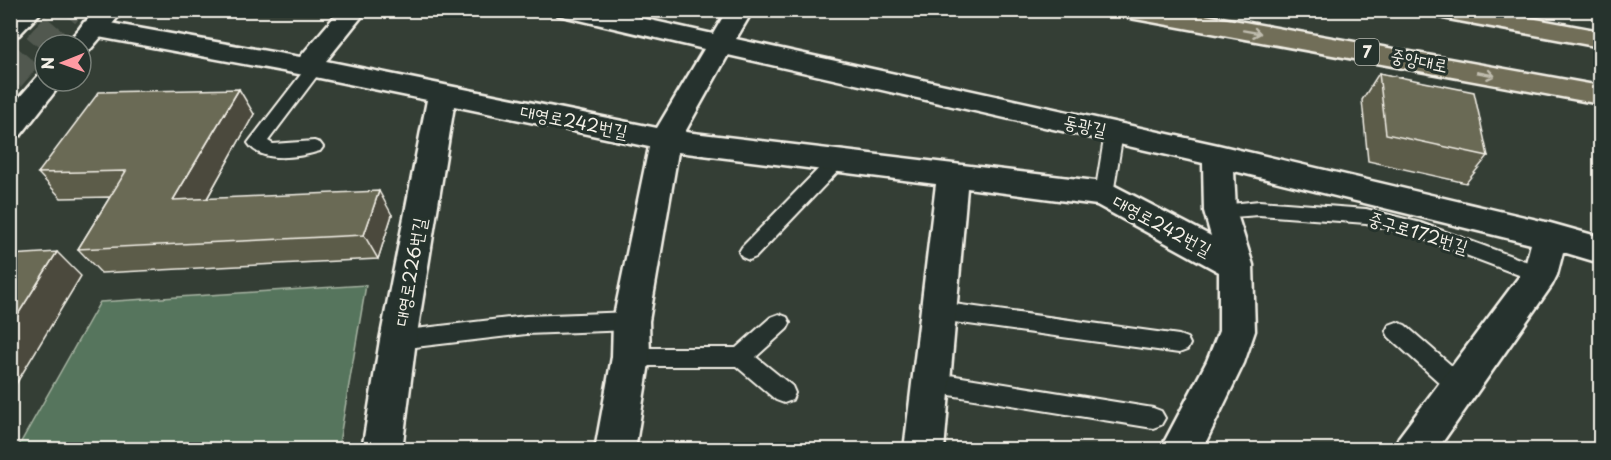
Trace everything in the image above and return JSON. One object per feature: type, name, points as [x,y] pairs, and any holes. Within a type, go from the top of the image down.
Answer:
[{"type":"main road","name":"중앙대로","points":[[1130,10],[1600,95]]},
{"type":"main road","points":[[1444,11],[1600,39]]},
{"type":"street","points":[[310,68],[354,10]]},
{"type":"street","name":"동광길","points":[[567,10],[1218,156],[1600,250]]},
{"type":"street","points":[[615,450],[631,357],[631,321],[665,140],[740,10]]},
{"type":"street","name":"대영로242번길","points":[[94,28],[310,68],[665,140],[835,163],[1104,194],[1236,265]]},
{"type":"street","points":[[10,128],[39,93]]},
{"type":"street","name":"대영로226번길","points":[[391,448],[398,340],[442,95]]},
{"type":"street","points":[[1180,450],[1192,431],[1220,373],[1237,330],[1236,265],[1221,211],[1218,156]]},
{"type":"street","points":[[924,450],[953,175]]},
{"type":"street","points":[[1413,450],[1540,275],[1550,236]]},
{"type":"lane","points":[[310,68],[257,143],[270,151],[314,147]]},
{"type":"lane","points":[[1104,194],[1114,133]]},
{"type":"lane","points":[[749,252],[835,163]]},
{"type":"lane","name":"중구로172번길","points":[[1221,211],[1259,208],[1366,216],[1414,228],[1540,275]]},
{"type":"lane","points":[[939,311],[1179,344]]},
{"type":"lane","points":[[398,340],[526,325],[631,321]]},
{"type":"lane","points":[[741,357],[779,323]]},
{"type":"lane","points":[[1397,331],[1460,387]]},
{"type":"lane","points":[[631,357],[741,357],[784,393]]},
{"type":"lane","points":[[931,382],[1152,418]]},
{"type":"green space","points":[[366,285],[338,449],[17,449],[100,302]]},
{"type":"building","points":[[1379,73],[1474,92],[1488,156],[1386,134]]},
{"type":"building","points":[[239,89],[173,200],[379,191],[364,235],[78,249],[126,171],[38,173],[99,92]]},
{"type":"building","points":[[57,252],[10,327],[10,255]]},
{"type":"tunnel","points":[[10,78],[68,10]]}]
